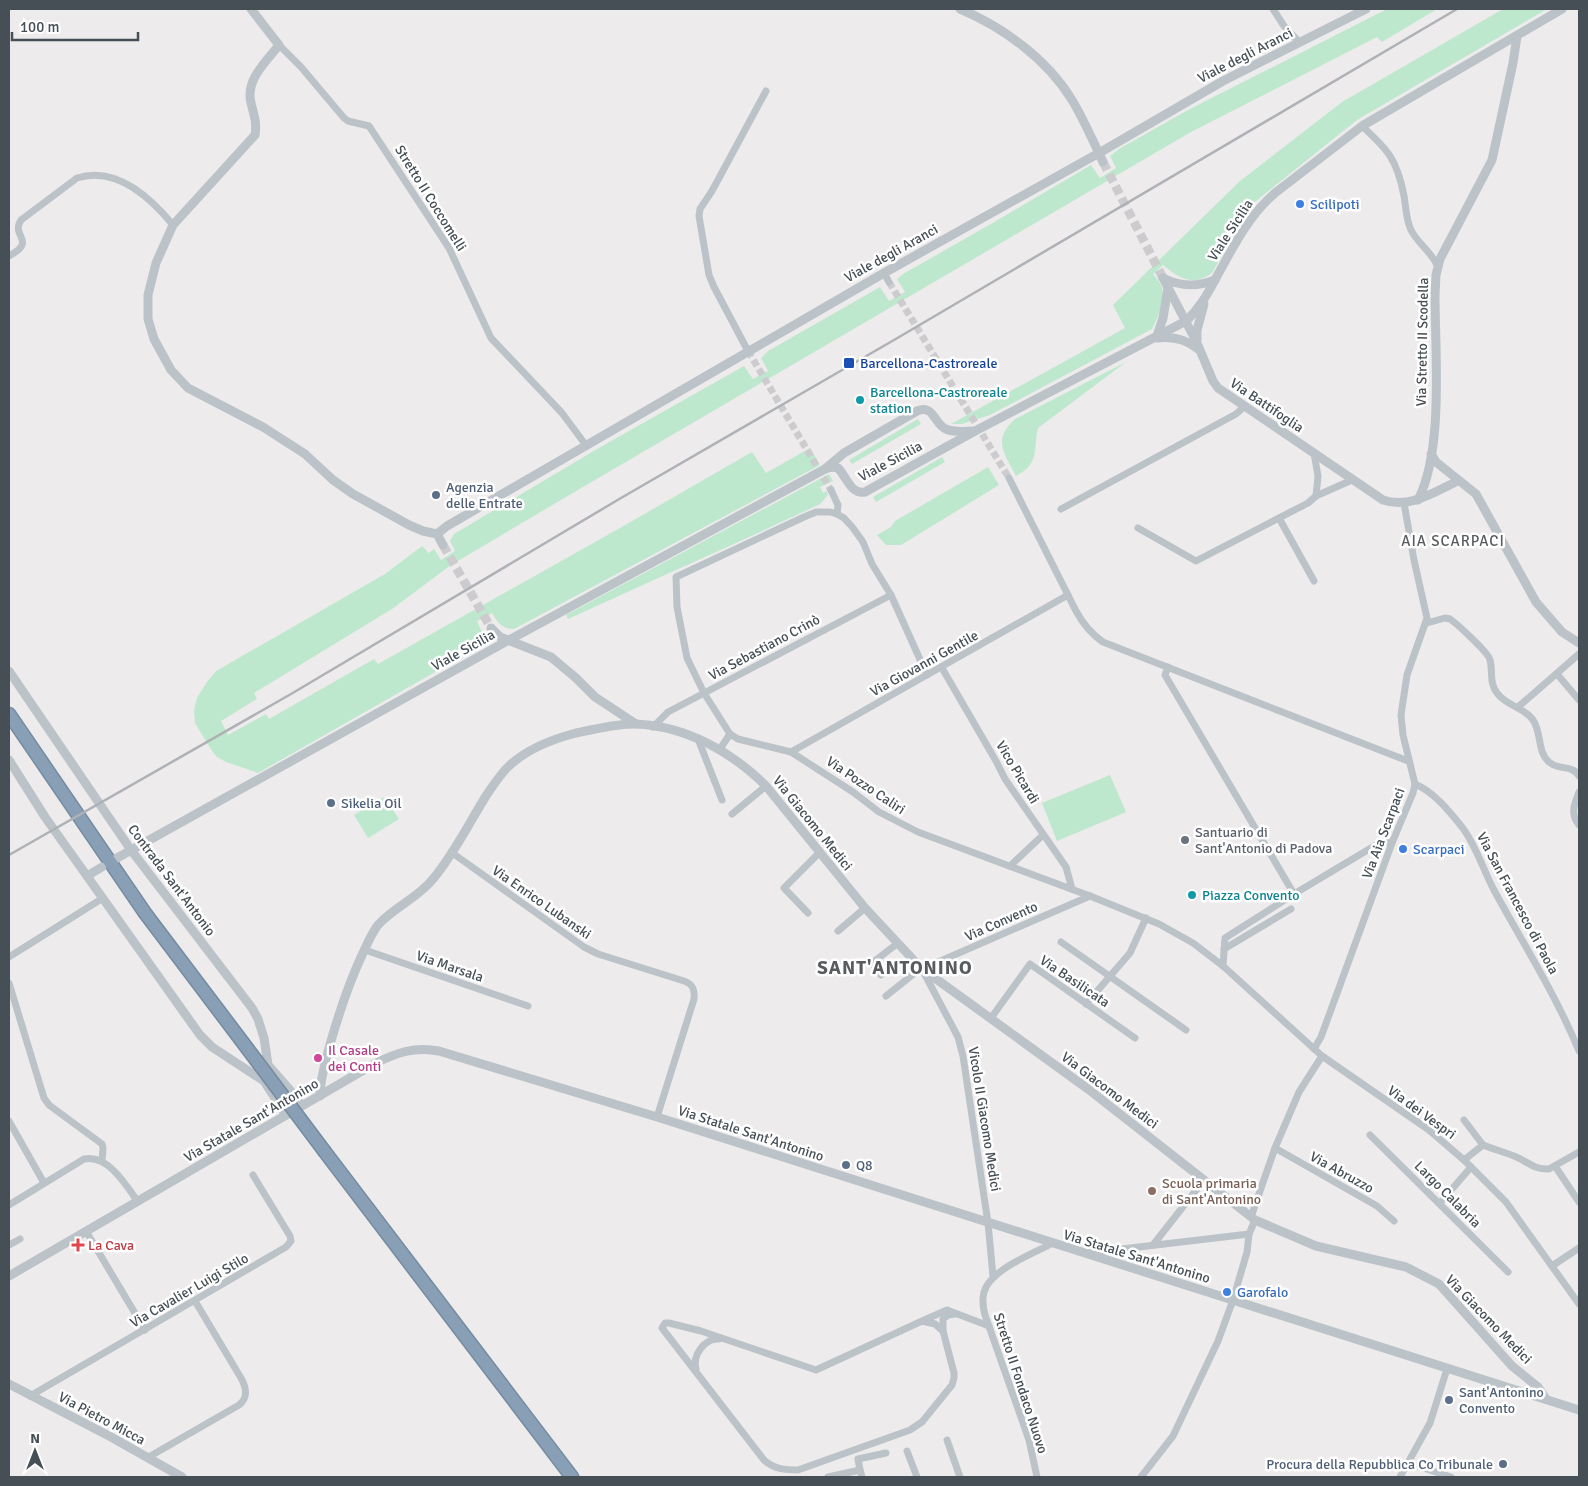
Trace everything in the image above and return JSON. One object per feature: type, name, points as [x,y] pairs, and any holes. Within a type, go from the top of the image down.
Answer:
[{"type":"highway","points":[[9,714],[145,913],[262,1060],[325,1152],[572,1477]]},
{"type":"street","name":"Stretto II Coccomelli","points":[[251,9],[344,118],[368,126],[449,248],[491,338],[562,413],[585,444]]},
{"type":"street","points":[[960,9],[1013,39],[1048,68],[1071,100],[1103,162]]},
{"type":"street","points":[[1273,9],[1284,26],[1300,42]]},
{"type":"street","name":"Viale degli Aranci","points":[[437,534],[447,526],[585,444],[1223,81],[1366,9]]},
{"type":"street","name":"Viale Sicilia","points":[[117,858],[509,640],[825,469],[832,467],[840,469],[854,491],[863,493],[975,431],[1186,320],[1206,297],[1248,222],[1265,202],[1362,126],[1562,9]]},
{"type":"street","name":"Via Stretto II Scodella","points":[[1418,500],[1424,488],[1431,454],[1435,394],[1435,295],[1438,266],[1492,160],[1514,63],[1518,36]]},
{"type":"street","points":[[279,44],[252,81],[249,92],[257,126],[255,134],[173,225],[156,263],[148,295],[148,319],[154,339],[171,370],[188,388],[263,427],[305,454],[333,480],[352,494],[409,525],[437,534],[443,545]]},
{"type":"street","points":[[748,351],[709,274],[699,216],[700,209],[766,91]]},
{"type":"street","points":[[1362,126],[1383,146],[1393,160],[1403,191],[1411,229],[1430,252],[1438,266]]},
{"type":"street","points":[[9,256],[23,246],[18,227],[21,220],[77,178],[85,176],[111,176],[125,184],[160,211],[173,225]]},
{"type":"street","points":[[884,273],[890,282]]},
{"type":"street","name":"Via Battifoglia","points":[[1215,280],[1189,286],[1163,278],[1186,320],[1213,382],[1218,388],[1383,500],[1393,503],[1404,503]]},
{"type":"street","points":[[1168,288],[1163,318],[1154,338],[1181,339],[1199,347]]},
{"type":"street","points":[[1199,347],[1197,330],[1206,297]]},
{"type":"street","points":[[1061,509],[1236,414],[1245,406]]},
{"type":"street","name":"Viale Sicilia","points":[[825,469],[841,455],[921,410],[925,409],[932,412],[941,426],[948,430],[975,431]]},
{"type":"street","points":[[1314,454],[1318,476],[1316,496]]},
{"type":"street","points":[[1431,454],[1436,462],[1472,490],[1540,608],[1562,632],[1579,643]]},
{"type":"street","points":[[840,469],[838,463],[841,455]]},
{"type":"street","points":[[1009,478],[1083,624],[1103,642],[1408,761]]},
{"type":"street","points":[[1138,528],[1196,561],[1308,503],[1316,496],[1352,480]]},
{"type":"street","points":[[1404,503],[1418,500],[1458,481]]},
{"type":"street","points":[[831,490],[838,505],[837,514]]},
{"type":"street","name":"Via Aia Scarpaci","points":[[1314,1049],[1321,1037],[1392,843],[1410,804],[1415,784],[1408,761],[1401,724],[1402,702],[1410,665],[1427,623],[1427,612],[1414,560],[1404,503]]},
{"type":"street","points":[[720,749],[730,734],[704,694],[687,658],[677,606],[676,577],[804,517],[823,512],[837,514],[844,518],[863,542],[872,564],[891,595],[927,675]]},
{"type":"street","points":[[1279,518],[1314,580]]},
{"type":"street","name":"Via Sebastiano Crinò","points":[[654,726],[668,712],[891,595]]},
{"type":"street","name":"Via Giovanni Gentile","points":[[792,752],[1068,595]]},
{"type":"street","points":[[1427,623],[1445,618],[1454,622],[1489,656],[1493,685],[1498,695],[1518,707],[1533,720],[1544,756],[1550,763],[1572,769],[1579,776]]},
{"type":"street","points":[[491,628],[500,637],[551,657],[595,697],[636,724]]},
{"type":"street","points":[[1518,707],[1579,654]]},
{"type":"street","points":[[1168,667],[1164,675],[1294,894]]},
{"type":"street","name":"Vico Picardi","points":[[942,668],[1005,780],[1066,867],[1072,889]]},
{"type":"street","name":"Contrada Sant'Antonio","points":[[9,671],[131,850],[252,1008],[264,1038],[262,1060],[293,1093],[299,1102],[298,1108]]},
{"type":"street","points":[[1557,674],[1579,700]]},
{"type":"street","name":"Via Giacomo Medici","points":[[317,1097],[340,1010],[372,934],[380,924],[434,878],[502,772],[526,752],[564,736],[636,724],[679,732],[720,749],[744,766],[766,786],[865,908],[922,968],[1096,1095],[1253,1218],[1316,1246],[1406,1267],[1439,1284],[1512,1366],[1538,1387],[1546,1399]]},
{"type":"street","name":"Via Pozzo Caliri","points":[[730,734],[738,739],[792,752],[853,792],[879,812],[906,827],[1090,896]]},
{"type":"street","points":[[698,739],[722,800]]},
{"type":"street","points":[[9,760],[45,817],[200,1035],[212,1047],[264,1081],[286,1115]]},
{"type":"street","name":"Via San Francesco di Paola","points":[[1415,784],[1426,789],[1434,796],[1466,832],[1498,896],[1560,1008],[1579,1051]]},
{"type":"street","points":[[732,814],[766,786]]},
{"type":"street","points":[[1579,792],[1574,804],[1573,813],[1579,825]]},
{"type":"street","points":[[1010,866],[1043,835]]},
{"type":"street","points":[[1223,966],[1225,938],[1381,842],[1392,843]]},
{"type":"street","name":"Via Enrico Lubanski","points":[[451,852],[584,947],[598,954],[692,985],[694,999],[657,1117]]},
{"type":"street","points":[[808,913],[784,888],[819,853]]},
{"type":"street","points":[[87,876],[102,867]]},
{"type":"street","points":[[1090,896],[1146,918],[1193,944],[1223,966]]},
{"type":"street","name":"Via Convento","points":[[886,996],[922,968],[1090,896]]},
{"type":"street","points":[[9,957],[103,898]]},
{"type":"street","points":[[838,931],[865,908]]},
{"type":"street","points":[[1224,949],[1290,909]]},
{"type":"street","points":[[1086,1004],[1130,953],[1146,918]]},
{"type":"street","points":[[1061,942],[1186,1030]]},
{"type":"street","points":[[881,975],[872,963],[898,943]]},
{"type":"street","name":"Via Marsala","points":[[365,950],[528,1006]]},
{"type":"street","name":"Via Basilicata","points":[[991,1018],[1030,964],[1135,1038]]},
{"type":"street","name":"Via dei Vespri","points":[[1223,966],[1322,1056],[1429,1130],[1464,1160],[1506,1202],[1579,1304]]},
{"type":"street","name":"Vicolo II Giacomo Medici","points":[[922,968],[958,1038],[963,1056],[988,1223],[993,1276]]},
{"type":"street","points":[[9,983],[44,1098],[49,1105],[102,1144],[102,1161]]},
{"type":"street","name":"Via Statale Sant'Antonino","points":[[9,1276],[392,1055],[403,1050],[425,1048],[439,1050],[657,1117],[1579,1410]]},
{"type":"street","points":[[1142,1477],[1173,1436],[1218,1341],[1233,1300],[1247,1252],[1253,1218],[1275,1148],[1298,1092],[1322,1056]]},
{"type":"street","points":[[251,1072],[262,1060]]},
{"type":"street","points":[[293,1093],[317,1097]]},
{"type":"street","points":[[1464,1120],[1483,1145],[1514,1156],[1538,1169],[1549,1169],[1579,1152]]},
{"type":"street","points":[[10,1126],[44,1183]]},
{"type":"street","name":"Largo Calabria","points":[[1370,1135],[1508,1272]]},
{"type":"street","points":[[1464,1160],[1483,1145]]},
{"type":"street","name":"Via Abruzzo","points":[[1275,1148],[1377,1206],[1394,1221]]},
{"type":"street","points":[[9,1205],[84,1159],[96,1158],[118,1175],[138,1202]]},
{"type":"street","points":[[1555,1166],[1579,1202]]},
{"type":"street","points":[[1440,1203],[1471,1167]]},
{"type":"street","name":"Via Cavalier Luigi Stilo","points":[[30,1396],[289,1245],[291,1241],[288,1231],[253,1175]]},
{"type":"street","points":[[1153,1245],[1204,1180]]},
{"type":"street","points":[[86,1231],[145,1330]]},
{"type":"street","points":[[1082,1253],[1249,1234]]},
{"type":"street","points":[[9,1245],[20,1239]]},
{"type":"street","points":[[993,1276],[1052,1244]]},
{"type":"street","points":[[1552,1266],[1579,1248]]},
{"type":"street","name":"Stretto II Fondaco Nuovo","points":[[993,1276],[986,1285],[982,1300],[1028,1440],[1037,1477]]},
{"type":"street","points":[[147,1458],[244,1401],[245,1385],[195,1301]]},
{"type":"street","points":[[960,1315],[948,1315],[943,1319],[942,1324],[954,1373],[952,1385],[922,1422],[910,1430],[798,1470],[773,1467],[764,1460],[698,1373],[663,1331],[662,1326],[669,1323],[701,1331],[816,1370],[947,1310],[989,1326]]},
{"type":"street","points":[[922,1321],[935,1324],[943,1331]]},
{"type":"street","points":[[701,1331],[705,1336],[706,1342]]},
{"type":"street","points":[[698,1373],[695,1362],[706,1342],[714,1338],[724,1339]]},
{"type":"street","points":[[680,1352],[691,1357],[697,1356]]},
{"type":"street","points":[[1400,1477],[1430,1422],[1447,1369]]},
{"type":"street","name":"Via Pietro Micca","points":[[9,1382],[30,1396],[111,1437],[182,1477]]},
{"type":"street","points":[[947,1440],[960,1477]]},
{"type":"street","points":[[907,1450],[916,1477]]},
{"type":"street","points":[[828,1477],[861,1473],[858,1459],[886,1453]]},
{"type":"street","points":[[1408,1464],[1451,1477]]},
{"type":"green space","points":[[1387,9],[1437,9],[1382,42],[1377,37],[1191,132],[583,487],[451,565],[392,609],[254,693],[257,699],[221,721],[228,735],[266,714],[269,719],[374,659],[378,664],[752,452],[766,473],[810,448],[820,465],[514,629],[501,625],[492,613],[477,621],[483,638],[482,644],[479,647],[258,773],[226,762],[217,757],[212,751],[195,723],[194,710],[197,698],[216,671],[385,574],[422,546],[429,553],[434,549],[441,560],[455,551],[450,541],[454,534],[597,449],[744,366],[753,379],[768,371],[761,358],[768,351],[880,287],[889,301],[905,292],[897,279],[903,274],[1091,165],[1100,178],[1116,168],[1110,156],[1119,149],[1188,110]]},
{"type":"green space","points":[[1503,9],[1547,9],[1357,120],[1251,205],[1212,273],[1192,280],[1180,277],[1163,265],[1153,274],[1161,286],[1163,298],[1161,309],[1152,329],[990,415],[962,424],[951,424],[1125,328],[1113,305],[1240,181],[1342,102]]},
{"type":"green space","points":[[1126,362],[1038,428],[1032,461],[1024,471],[1016,476],[1002,447],[1004,434],[1015,419]]},
{"type":"green space","points":[[918,419],[921,424],[852,464],[849,460]]},
{"type":"green space","points":[[942,457],[945,462],[876,502],[873,497]]},
{"type":"green space","points":[[988,467],[999,485],[901,545],[886,545],[877,535],[891,527],[895,521]]},
{"type":"green space","points":[[829,474],[833,481],[820,487],[823,493],[827,491],[828,495],[820,504],[568,619],[566,615]]},
{"type":"green space","points":[[1110,775],[1126,812],[1057,841],[1042,803]]},
{"type":"green space","points":[[384,797],[399,819],[368,838],[354,815]]},
{"type":"tunnel","points":[[1103,162],[1163,278]]},
{"type":"tunnel","points":[[889,282],[1009,478]]},
{"type":"tunnel","points":[[748,351],[831,490]]},
{"type":"tunnel","points":[[443,545],[491,628]]},
{"type":"railway","points":[[9,855],[291,694],[621,498],[1457,9]]},
{"type":"place","name":"Scilipoti","points":[[1300,204]]},
{"type":"place","name":"Barcellona-Castroreale","points":[[849,363]]},
{"type":"place","name":"Barcellona-Castroreale station","points":[[860,400]]},
{"type":"place","name":"Agenzia delle Entrate","points":[[436,495]]},
{"type":"place","name":"Sikelia Oil","points":[[331,803]]},
{"type":"place","name":"Santuario di Sant'Antonio di Padova","points":[[1185,840]]},
{"type":"place","name":"Scarpaci","points":[[1403,849]]},
{"type":"place","name":"Piazza Convento","points":[[1192,895]]},
{"type":"place","name":"Il Casale dei Conti","points":[[318,1058]]},
{"type":"place","name":"Q8","points":[[846,1165]]},
{"type":"place","name":"Scuola primaria di Sant'Antonino","points":[[1152,1191]]},
{"type":"place","name":"La Cava","points":[[78,1245]]},
{"type":"place","name":"Garofalo","points":[[1227,1292]]},
{"type":"place","name":"Sant'Antonino Convento","points":[[1449,1400]]},
{"type":"place","name":"Procura della Repubblica Co Tribunale","points":[[1503,1464]]},
{"type":"district","name":"AIA SCARPACI","points":[[1453,541]]},
{"type":"district","name":"SANT'ANTONINO","points":[[895,967]]}]
